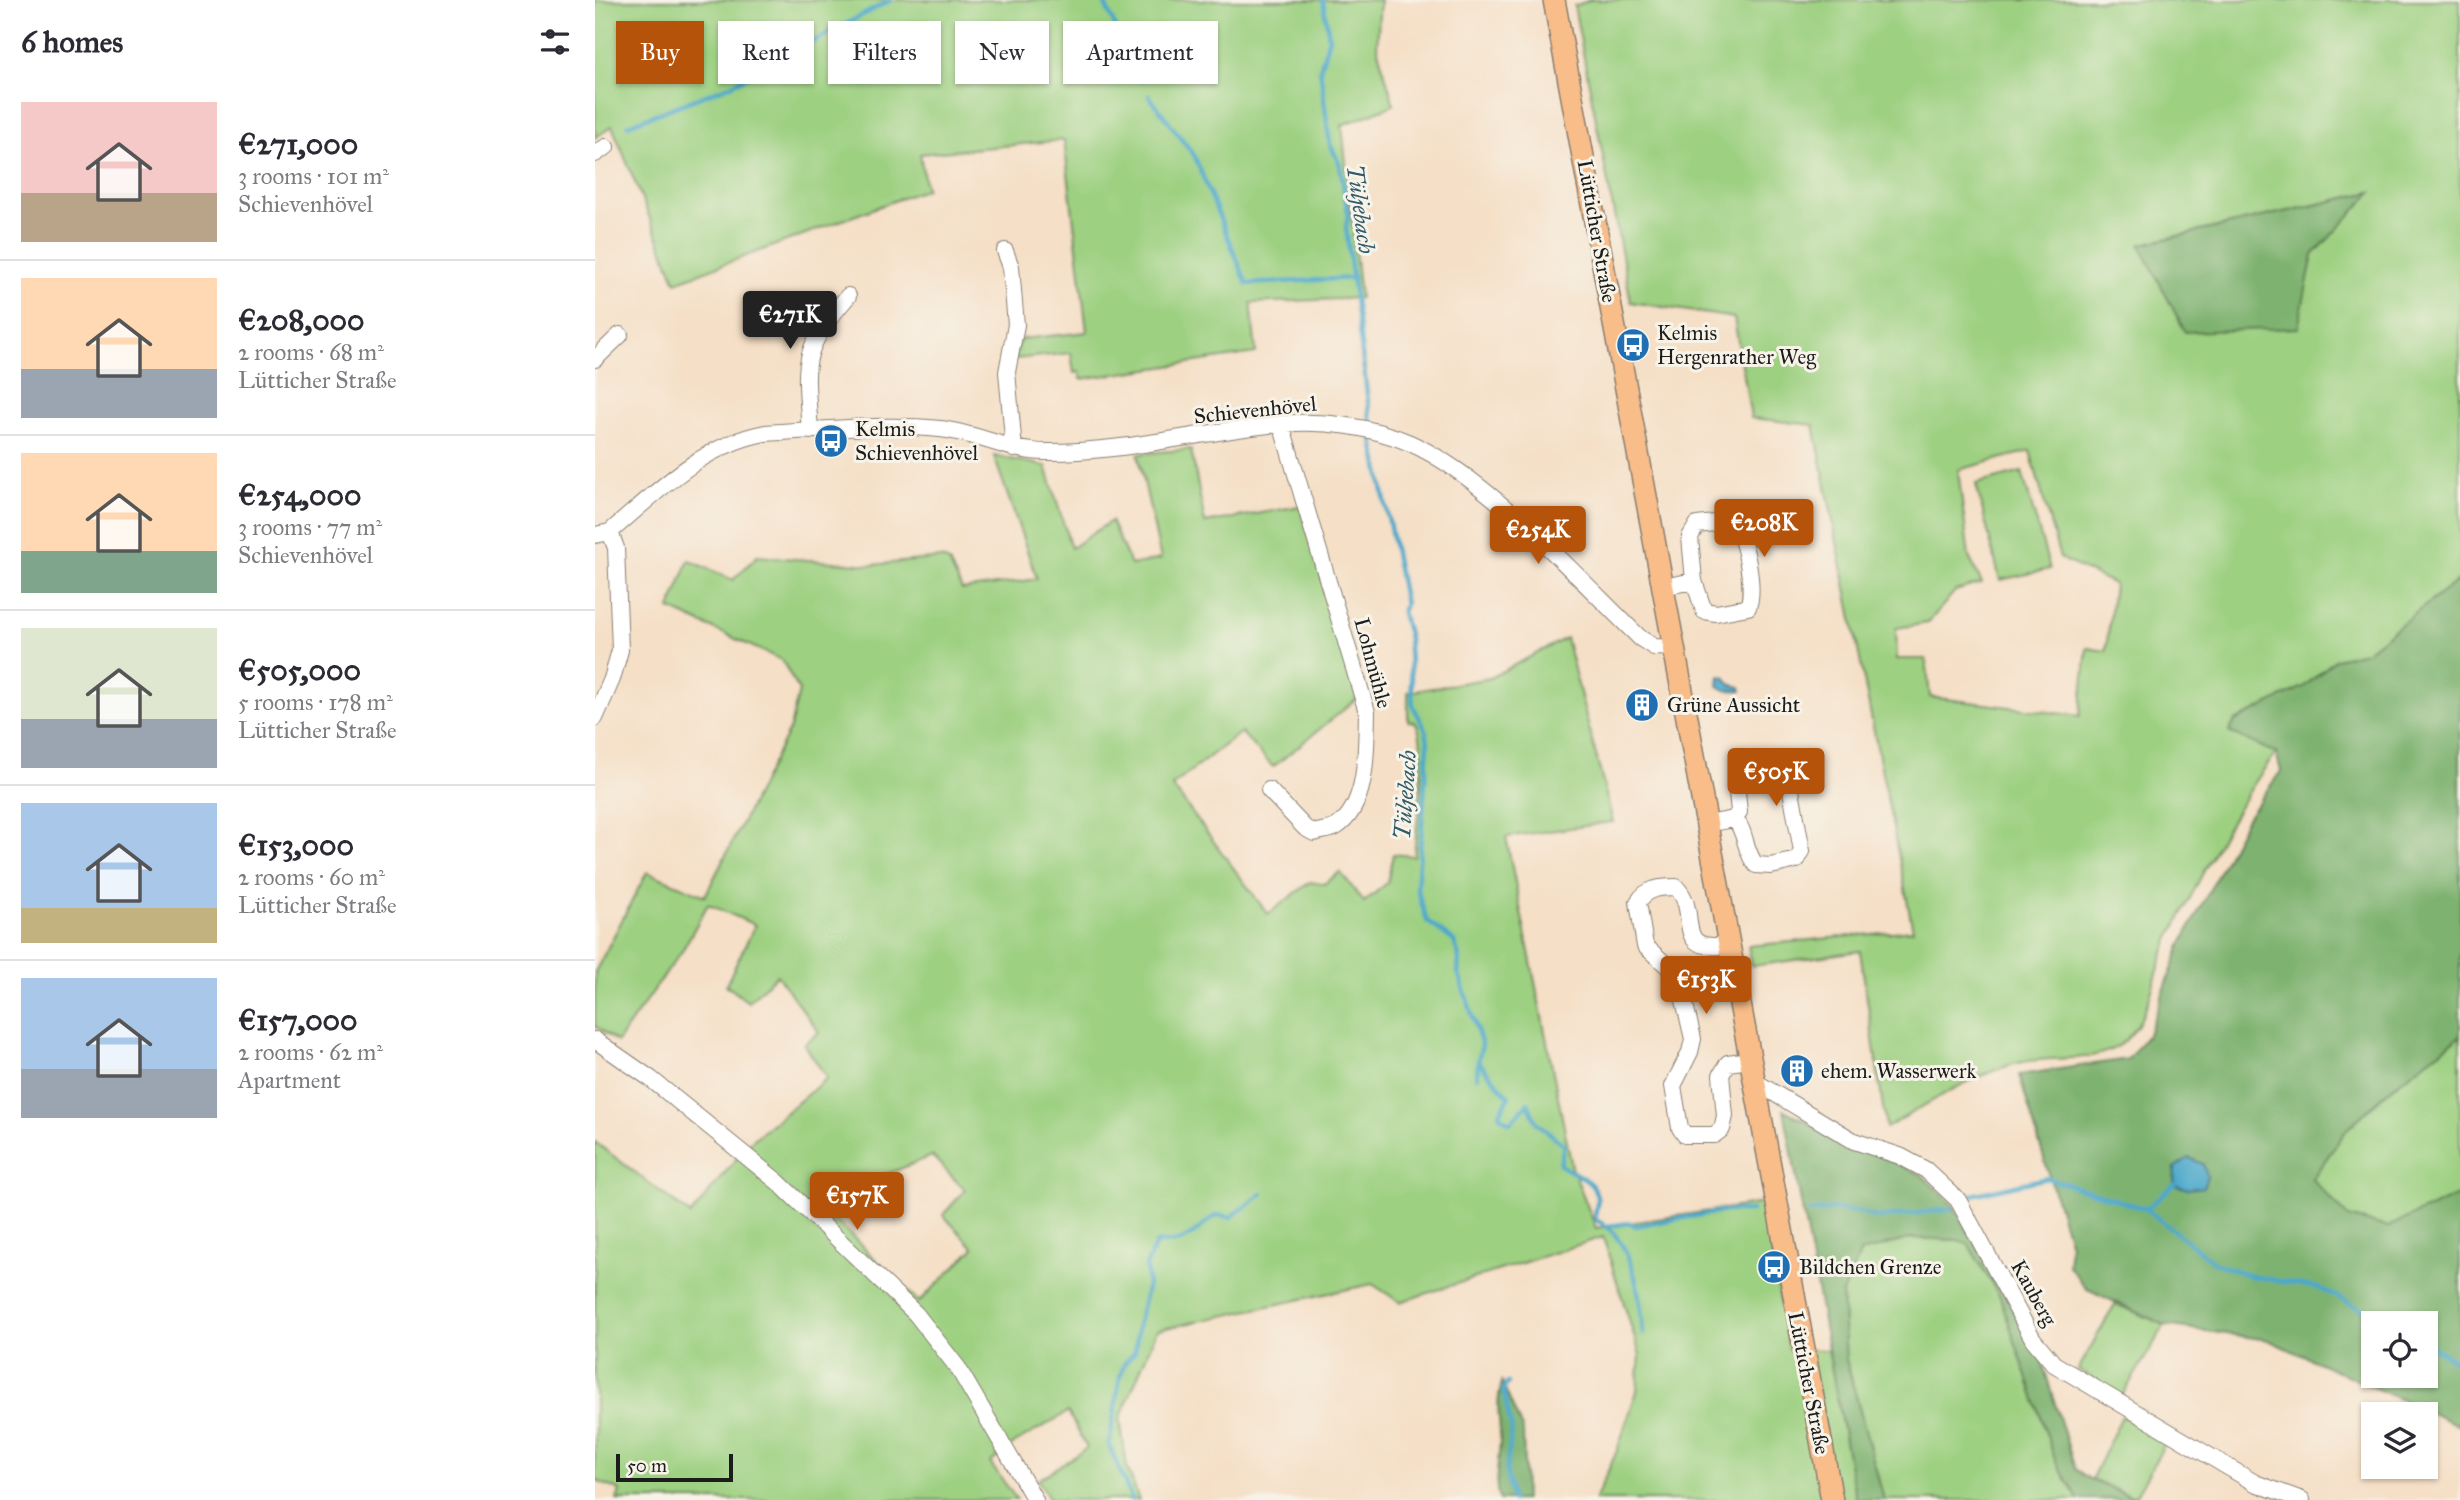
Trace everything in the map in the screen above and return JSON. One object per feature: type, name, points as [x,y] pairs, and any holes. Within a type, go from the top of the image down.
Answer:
[{"type":"main road","name":"Lütticher Straße","points":[[1554,0],[1675,649],[1727,945],[1832,1500]]},
{"type":"street","points":[[1005,251],[1011,267],[1016,325],[1007,372],[1014,449]]},
{"type":"street","points":[[810,431],[806,377],[808,354],[816,335],[848,296]]},
{"type":"street","points":[[595,359],[620,335]]},
{"type":"street","name":"Schievenhövel","points":[[595,718],[612,679],[619,650],[616,548],[603,533],[690,464],[717,447],[765,432],[941,429],[1014,449],[1046,453],[1100,451],[1281,424],[1328,424],[1371,430],[1412,444],[1460,474],[1506,510],[1640,638],[1654,647],[1675,649]]},
{"type":"street","name":"Lohmühle","points":[[1269,790],[1305,828],[1314,833],[1336,827],[1356,805],[1366,754],[1367,726],[1367,712],[1281,424]]},
{"type":"street","points":[[1732,521],[1740,529],[1752,595],[1748,607],[1716,613],[1704,611],[1694,581],[1690,537],[1697,525],[1732,521]]},
{"type":"street","points":[[1662,587],[1694,581]]},
{"type":"street","points":[[1707,824],[1734,819],[1739,812],[1736,782],[1744,771],[1763,764],[1779,767],[1788,774],[1802,851],[1797,860],[1771,866],[1756,864],[1747,855],[1739,823],[1734,819]]},
{"type":"street","points":[[1727,945],[1706,948],[1692,938],[1684,894],[1676,887],[1659,887],[1644,893],[1638,902],[1645,946],[1671,969],[1680,982],[1693,1039],[1691,1052],[1673,1086],[1680,1128],[1685,1135],[1714,1135],[1723,1129],[1725,1116],[1721,1075],[1728,1063],[1749,1060]]},
{"type":"street","points":[[595,1040],[651,1079],[778,1181],[916,1314],[958,1368],[1035,1500]]},
{"type":"street","name":"Kauberg","points":[[1754,1081],[1854,1140],[1900,1156],[1942,1183],[1958,1200],[2033,1339],[2054,1364],[2255,1483],[2302,1500]]},
{"type":"green space","points":[[595,0],[1380,0],[1377,47],[1394,105],[1342,125],[1360,298],[1251,303],[1256,353],[1081,379],[1080,372],[1074,373],[1071,353],[1014,359],[1021,339],[1087,332],[1064,140],[920,154],[926,189],[676,282],[612,126],[595,138]]},
{"type":"green space","points":[[1590,0],[2460,0],[2460,579],[2365,652],[2336,659],[2305,686],[2235,721],[2229,732],[2276,753],[2260,774],[2219,843],[2170,938],[2138,1025],[2129,1037],[2107,1052],[2027,1061],[1997,1069],[1948,1092],[1886,1128],[1860,951],[1752,966],[1748,946],[1913,930],[1814,425],[1751,418],[1734,318],[1631,302],[1574,6]],"holes":[[[2371,192],[2313,255],[2141,245],[2141,244]],[[2030,451],[2060,558],[2114,584],[2106,651],[2087,648],[2080,716],[1930,697],[1926,659],[1897,659],[1896,628],[1928,623],[1955,591],[1982,583],[1969,557],[1958,470]]]},
{"type":"green space","points":[[2372,192],[2313,255],[2298,328],[2185,332],[2140,245]]},
{"type":"green space","points":[[1191,449],[1205,523],[1300,506],[1358,698],[1273,767],[1241,732],[1172,786],[1268,914],[1310,882],[1324,884],[1340,872],[1364,902],[1387,883],[1393,854],[1414,856],[1421,786],[1421,747],[1415,722],[1408,721],[1408,692],[1490,678],[1566,638],[1613,822],[1506,837],[1572,1167],[1596,1228],[1764,1203],[1788,1349],[1828,1350],[1856,1500],[1595,1500],[1617,1451],[1637,1391],[1640,1355],[1603,1237],[1400,1302],[1372,1284],[1157,1330],[1120,1419],[1127,1467],[1139,1500],[1050,1500],[1038,1480],[1087,1448],[1068,1412],[1015,1443],[990,1463],[1017,1500],[617,1500],[620,1491],[595,1480],[595,1142],[691,1215],[749,1143],[827,1078],[804,1044],[819,1032],[777,975],[748,1002],[726,985],[755,925],[708,904],[682,951],[617,1042],[595,1026],[595,972],[647,872],[705,896],[790,728],[799,691],[782,660],[670,609],[689,560],[733,580],[757,556],[872,565],[941,558],[949,562],[962,590],[1037,579],[994,456],[1046,466],[1071,548],[1111,521],[1131,565],[1161,559],[1138,454]],"holes":[[[932,1156],[965,1190],[943,1215],[974,1248],[919,1302],[817,1202]]]},
{"type":"green space","points":[[2022,472],[2050,569],[2000,580],[1976,484]]},
{"type":"green space","points":[[2460,579],[2460,1036],[2394,1086],[2348,1128],[2312,1179],[2348,1217],[2388,1227],[2460,1194],[2460,1426],[2438,1416],[2438,1402],[2406,1402],[2375,1388],[2438,1388],[2438,1311],[2361,1311],[2361,1382],[2268,1340],[2165,1325],[2087,1289],[2068,1265],[2070,1245],[2019,1075],[2128,1059],[2148,1034],[2181,945],[2247,818],[2281,771],[2276,753],[2229,732],[2235,721],[2305,686],[2336,659],[2365,652]]},
{"type":"green space","points":[[2460,1036],[2460,1194],[2388,1227],[2348,1217],[2312,1179],[2348,1128],[2394,1086]]},
{"type":"green space","points":[[1784,1110],[1853,1145],[1921,1174],[1954,1206],[2041,1358],[2075,1469],[2091,1480],[2139,1500],[2078,1499],[2056,1462],[2000,1297],[1968,1244],[1958,1240],[1912,1238],[1861,1252],[1842,1293],[1846,1359],[1884,1500],[1856,1500]]},
{"type":"green space","points":[[1912,1238],[1958,1240],[1968,1244],[2000,1297],[2056,1462],[2079,1500],[1884,1500],[1846,1359],[1842,1293],[1861,1252]]},
{"type":"green space","points":[[2115,1304],[2165,1325],[2122,1396],[2078,1370]]},
{"type":"green space","points":[[1502,1382],[1523,1431],[1525,1500],[1499,1500],[1497,1492],[1500,1438],[1498,1405]]},
{"type":"green space","points":[[2122,1416],[2167,1440],[2135,1497],[2091,1480]]},
{"type":"water","points":[[1719,676],[1725,677],[1730,684],[1741,687],[1742,691],[1725,690],[1718,686]]},
{"type":"water","points":[[2189,1158],[2203,1164],[2207,1176],[2203,1187],[2189,1189],[2174,1185],[2175,1167]]},
{"type":"waterway","points":[[628,125],[729,86],[891,0]]},
{"type":"waterway","points":[[1103,0],[1113,21]]},
{"type":"waterway","name":"Tüljebach","points":[[1323,0],[1329,38],[1320,69],[1330,144],[1340,165],[1348,215],[1346,227],[1371,425]]},
{"type":"waterway","points":[[1149,96],[1194,155],[1247,284],[1354,278]]},
{"type":"waterway","name":"Tüljebach","points":[[1372,435],[1405,604],[1402,612],[1408,635],[1413,706],[1426,730],[1428,744],[1417,889],[1427,921],[1454,941],[1459,957],[1458,972],[1482,1045],[1478,1061],[1509,1097],[1499,1115],[1510,1123],[1528,1103],[1536,1122],[1564,1145],[1560,1164],[1592,1186],[1597,1200],[1596,1220],[1609,1228],[1619,1240],[1633,1270],[1643,1334]]},
{"type":"waterway","name":"Tüljebach","points":[[1477,1077],[1478,1061]]},
{"type":"waterway","points":[[1972,1195],[2047,1178],[2146,1209],[2215,1263],[2251,1276],[2319,1288],[2366,1311]]},
{"type":"waterway","points":[[2146,1209],[2174,1185]]},
{"type":"waterway","points":[[1132,1500],[1109,1445],[1120,1377],[1124,1364],[1135,1352],[1139,1319],[1148,1285],[1146,1266],[1156,1243],[1180,1241],[1217,1215],[1231,1217],[1262,1194]]},
{"type":"waterway","points":[[1810,1212],[1833,1209],[1860,1212],[1877,1218],[1951,1209]]},
{"type":"waterway","points":[[1608,1226],[1630,1223],[1635,1226],[1725,1211],[1752,1211]]},
{"type":"waterway","points":[[2438,1350],[2460,1364]]},
{"type":"waterway","name":"Tüljebach","points":[[1508,1383],[1503,1389],[1512,1431],[1506,1470],[1512,1500]]},
{"type":"place","name":"Kelmis Hergenrather Weg","points":[[1633,345]]},
{"type":"place","name":"Kelmis Schievenhövel","points":[[831,441]]},
{"type":"place","name":"Grüne Aussicht","points":[[1642,705]]},
{"type":"place","name":"ehem. Wasserwerk","points":[[1797,1071]]},
{"type":"place","name":"Bildchen Grenze","points":[[1774,1267]]}]
